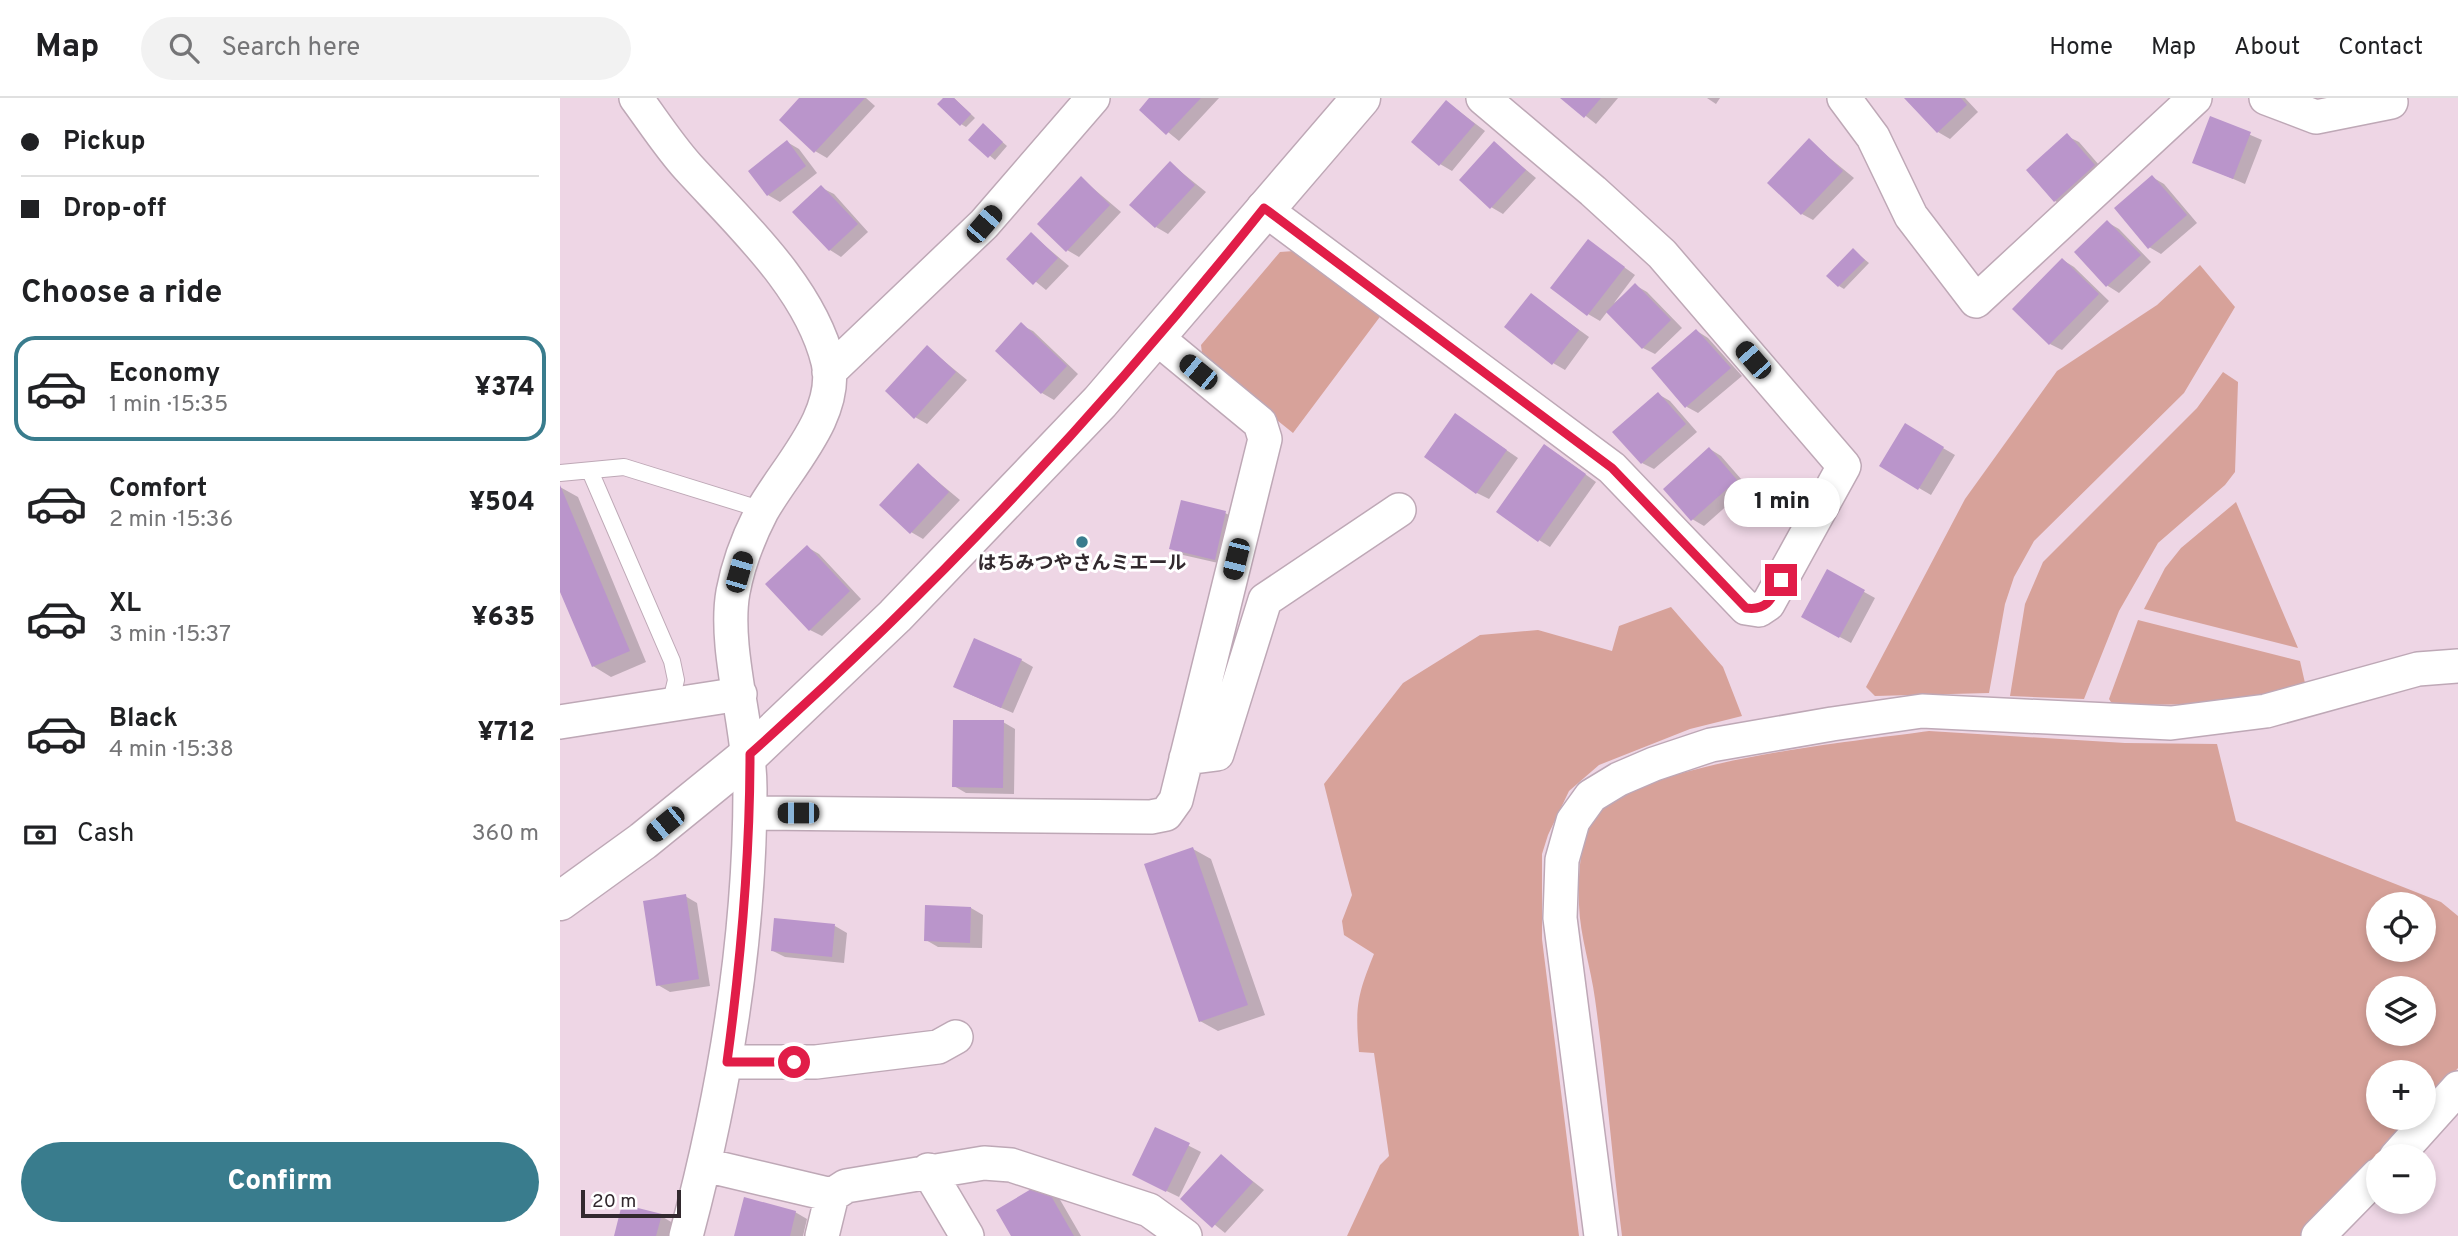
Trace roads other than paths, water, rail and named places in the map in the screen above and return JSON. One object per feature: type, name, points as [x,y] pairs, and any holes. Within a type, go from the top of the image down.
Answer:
[{"type":"street","points":[[636,98],[686,165],[779,268],[799,297],[824,352],[830,384],[813,433],[763,510],[745,550],[732,595],[734,653],[750,754],[750,813],[742,951],[727,1062],[705,1165],[686,1236]]},
{"type":"street","points":[[829,372],[984,224],[1093,98]]},
{"type":"street","points":[[560,901],[643,841],[750,754],[987,523],[1157,338],[1264,208],[1361,98]]},
{"type":"street","points":[[1264,208],[1612,468],[1746,608],[1759,610],[1768,604],[1844,466],[1662,254],[1593,191],[1483,98]]},
{"type":"street","points":[[1844,98],[1873,137],[1911,216],[1976,301],[2195,98]]},
{"type":"street","points":[[2266,98],[2316,117],[2390,102]]},
{"type":"street","points":[[750,813],[1151,817],[1166,814],[1176,800],[1265,439],[1260,423],[1157,338]]},
{"type":"street","points":[[1186,758],[1217,754],[1265,600],[1399,510]]},
{"type":"street","points":[[1601,1236],[1560,918],[1562,860],[1573,821],[1591,796],[1642,769],[1711,745],[1858,720],[1922,711],[2171,723],[2266,711],[2418,669],[2458,666]]},
{"type":"street","points":[[560,722],[740,694]]},
{"type":"street","points":[[727,1062],[816,1062],[938,1047],[956,1037]]},
{"type":"street","points":[[2408,1144],[2458,1088]]},
{"type":"street","points":[[822,1236],[832,1195],[846,1186],[928,1170],[984,1163],[1037,1172],[1149,1210],[1185,1236]]},
{"type":"street","points":[[705,1165],[832,1195]]},
{"type":"street","points":[[928,1170],[967,1236]]},
{"type":"street","points":[[2318,1236],[2366,1187]]},
{"type":"lane","points":[[560,473],[624,467],[763,510]]},
{"type":"lane","points":[[590,471],[672,661],[676,680],[670,705]]},
{"type":"place","name":"はちみつやさんミエール","points":[[1082,542]]}]
